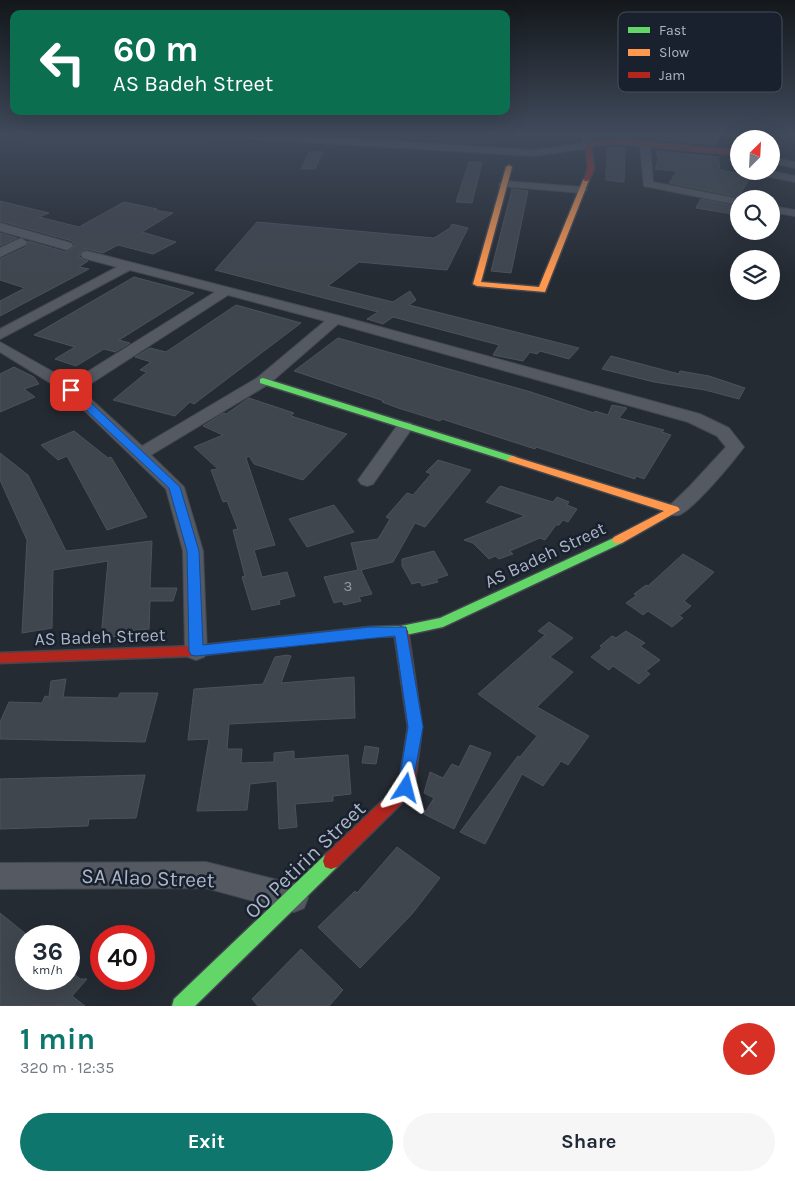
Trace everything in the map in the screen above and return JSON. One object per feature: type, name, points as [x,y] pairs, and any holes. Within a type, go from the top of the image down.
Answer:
[{"type":"street","points":[[505,180],[477,284],[542,290],[586,180]]},
{"type":"street","points":[[648,180],[648,184],[730,200]]},
{"type":"street","points":[[504,184],[582,190]]},
{"type":"street","points":[[780,210],[795,213]]},
{"type":"street","points":[[0,227],[67,246]]},
{"type":"street","points":[[0,252],[21,242]]},
{"type":"street","points":[[87,255],[335,319],[694,418],[723,432],[735,447],[696,491],[674,510],[263,381]]},
{"type":"street","points":[[0,335],[129,265]]},
{"type":"street","points":[[71,390],[226,291]]},
{"type":"street","points":[[141,454],[263,381],[335,319]]},
{"type":"street","points":[[0,346],[71,390],[175,487],[193,551],[196,651]]},
{"type":"street","points":[[367,480],[405,427]]},
{"type":"street","name":"AS Badeh Street","points":[[0,658],[196,651],[370,632],[401,631],[442,622],[639,530],[674,510]]},
{"type":"street","name":"OO Petirin Street","points":[[181,1006],[406,788],[416,727],[401,631]]},
{"type":"street","name":"SA Alao Street","points":[[0,876],[206,875],[294,898]]},
{"type":"building","points":[[463,180],[478,180],[472,203],[456,202]]},
{"type":"building","points":[[606,180],[624,180],[624,182]]},
{"type":"building","points":[[671,180],[749,180],[743,190],[730,190],[730,195],[669,183]]},
{"type":"building","points":[[512,189],[528,191],[511,273],[491,271]]},
{"type":"building","points":[[701,199],[730,205],[730,214],[696,208]]},
{"type":"building","points":[[0,201],[49,213],[39,217],[79,227],[124,202],[157,209],[154,210],[173,213],[142,232],[176,242],[153,254],[118,245],[103,253],[87,249],[83,250],[79,256],[83,260],[88,261],[79,267],[89,269],[0,316],[0,301],[25,288],[0,280],[0,259],[26,247],[28,241],[66,252],[75,246],[72,241],[0,221]]},
{"type":"building","points":[[257,222],[434,238],[450,228],[452,224],[468,228],[447,270],[359,262],[328,286],[393,302],[410,291],[416,300],[409,305],[579,348],[569,359],[540,351],[537,354],[530,352],[523,361],[493,355],[499,345],[393,317],[383,324],[367,319],[378,312],[215,270]]},
{"type":"building","points":[[0,233],[17,238],[0,246]]},
{"type":"building","points":[[134,277],[194,293],[119,340],[130,343],[115,352],[104,349],[76,366],[55,359],[75,347],[34,335]]},
{"type":"building","points":[[236,305],[301,323],[194,404],[190,402],[175,416],[113,400],[147,372],[140,370],[151,362],[135,357],[150,348],[166,352]]},
{"type":"building","points":[[338,338],[531,392],[594,413],[595,411],[608,415],[612,405],[627,408],[619,418],[664,430],[662,432],[671,435],[644,479],[636,476],[635,479],[536,447],[535,449],[442,419],[440,421],[398,408],[382,402],[384,401],[294,371]]},
{"type":"building","points":[[611,356],[679,374],[680,371],[709,376],[745,388],[739,399],[705,390],[654,382],[602,369]]},
{"type":"building","points":[[14,367],[34,377],[39,384],[24,389],[35,397],[0,412],[0,374]]},
{"type":"building","points":[[249,398],[294,413],[291,416],[347,434],[303,480],[254,464],[249,456],[246,458],[275,545],[254,550],[262,577],[287,572],[295,596],[279,600],[280,604],[252,610],[242,577],[245,576],[233,530],[238,529],[227,501],[223,502],[211,470],[218,469],[194,447],[223,435],[203,426],[224,413],[226,414]]},
{"type":"building","points":[[74,431],[108,458],[111,457],[147,517],[107,530],[67,456],[58,460],[41,445]]},
{"type":"building","points":[[0,453],[28,475],[66,551],[152,541],[150,588],[177,588],[173,601],[150,601],[149,629],[120,632],[120,636],[101,638],[108,561],[53,570],[52,628],[22,633],[27,540],[0,480]]},
{"type":"building","points":[[438,460],[471,470],[425,527],[415,523],[393,562],[361,570],[372,594],[359,597],[361,601],[344,605],[342,601],[334,603],[324,577],[358,570],[351,543],[378,539],[390,519],[386,517],[407,493],[413,495],[431,474],[426,472]]},
{"type":"building","points":[[500,486],[553,502],[557,497],[569,502],[567,505],[577,509],[568,522],[563,520],[559,525],[556,525],[545,540],[540,538],[510,551],[513,554],[499,559],[495,556],[489,559],[473,543],[464,540],[525,516],[486,502]]},
{"type":"building","points":[[334,505],[354,532],[307,547],[289,519]]},
{"type":"building","points":[[434,551],[448,575],[436,579],[438,582],[422,586],[420,582],[412,584],[402,566],[402,559]]},
{"type":"building","points":[[683,554],[714,572],[684,601],[691,606],[679,616],[683,618],[672,627],[648,611],[643,615],[626,603],[637,595],[634,594],[646,585],[648,586]]},
{"type":"building","points":[[549,622],[573,638],[550,657],[573,672],[537,707],[589,736],[568,765],[561,761],[543,786],[522,774],[485,844],[460,832],[518,756],[520,757],[537,736],[478,694],[545,635],[538,631]]},
{"type":"building","points":[[626,631],[645,643],[640,646],[660,660],[646,671],[650,674],[639,684],[613,666],[609,670],[591,657],[612,636],[616,638]]},
{"type":"building","points":[[291,656],[281,683],[354,677],[355,718],[229,724],[227,749],[242,749],[241,763],[274,762],[274,753],[294,751],[294,759],[348,755],[351,794],[333,796],[333,801],[295,804],[297,827],[279,829],[277,781],[250,784],[247,810],[197,811],[209,739],[188,740],[194,689],[263,684],[275,657]]},
{"type":"building","points":[[66,679],[63,697],[118,698],[120,693],[158,693],[145,742],[0,739],[0,722],[9,702],[42,703],[45,696],[49,697],[51,681]]},
{"type":"building","points":[[470,745],[491,753],[454,829],[424,814],[434,798],[424,793],[430,772],[443,778],[452,764],[459,767]]},
{"type":"building","points":[[365,746],[379,748],[376,764],[362,763]]},
{"type":"building","points":[[145,775],[136,818],[89,819],[88,826],[0,829],[0,779]]},
{"type":"building","points":[[397,847],[440,878],[412,914],[360,968],[318,927],[355,891],[357,893]]},
{"type":"building","points":[[0,913],[15,925],[15,990],[77,990],[72,996],[85,1006],[0,1006]]},
{"type":"building","points":[[301,949],[343,990],[329,1006],[258,1006],[252,999]]},
{"type":"building","points":[[80,979],[87,979],[80,987]]},
{"type":"traffic: fast","points":[[263,381],[512,459]]},
{"type":"traffic: fast","points":[[240,646],[370,632],[401,631],[443,622],[618,540]]},
{"type":"traffic: fast","points":[[181,1006],[331,861]]},
{"type":"traffic: slow","points":[[505,180],[477,284],[542,290],[586,180]]},
{"type":"traffic: slow","points":[[512,459],[674,510],[618,540]]},
{"type":"traffic: jam","points":[[331,861],[406,788],[415,727],[401,631]]},
{"type":"traffic: jam","points":[[0,658],[196,651],[240,646]]},
{"type":"route","points":[[71,390],[175,487],[193,551],[196,651],[370,632],[401,631],[416,727],[406,788]]}]
